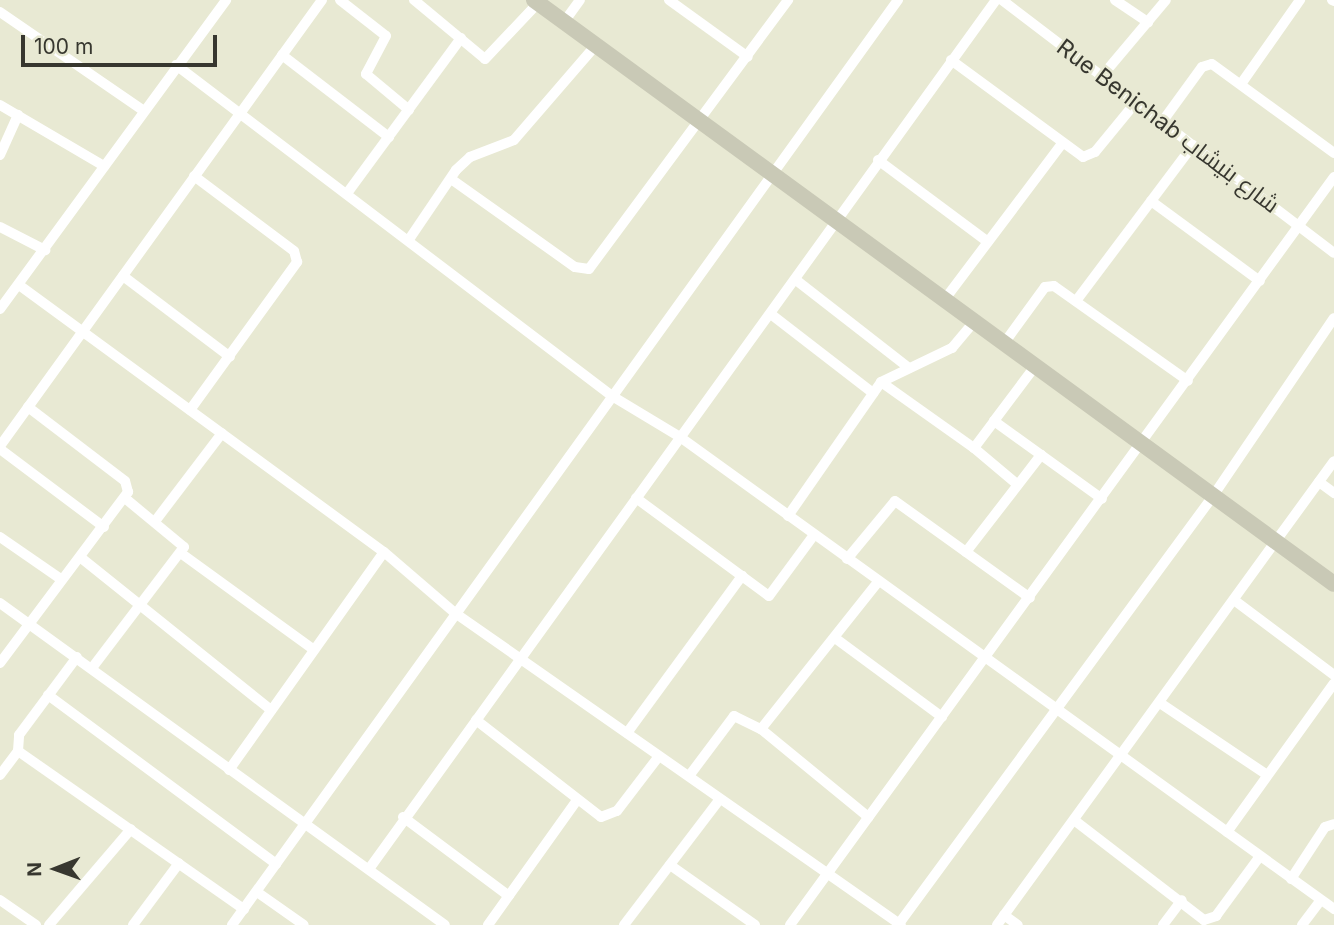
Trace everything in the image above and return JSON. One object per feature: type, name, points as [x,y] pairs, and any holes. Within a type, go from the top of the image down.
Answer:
[{"type":"street","points":[[0,309],[226,0]]},
{"type":"street","points":[[104,527],[0,447],[322,0]]},
{"type":"street","points":[[340,0],[386,36],[366,74],[409,110]]},
{"type":"street","points":[[414,0],[488,59],[536,2],[1334,584]]},
{"type":"street","points":[[564,22],[580,0]]},
{"type":"street","points":[[668,0],[748,57]]},
{"type":"street","points":[[451,179],[586,270],[703,122],[788,0]]},
{"type":"street","points":[[232,925],[770,171],[898,0]]},
{"type":"street","points":[[369,869],[403,817],[477,720],[680,437],[772,315],[878,160],[996,0]]},
{"type":"street","name":"Rue Benichab شارع بنيشاب","points":[[1002,0],[1334,253]]},
{"type":"street","points":[[1115,0],[1148,22]]},
{"type":"street","points":[[1102,76],[1166,0]]},
{"type":"street","points":[[1241,84],[1300,0]]},
{"type":"street","points":[[0,12],[144,111]]},
{"type":"street","points":[[348,192],[461,38]]},
{"type":"street","points":[[410,238],[451,179],[470,157],[514,140],[596,45]]},
{"type":"street","points":[[282,55],[389,137]]},
{"type":"street","points":[[951,60],[1061,145],[1090,156],[1136,102]]},
{"type":"street","points":[[1162,122],[1208,64],[1241,84],[1334,153]]},
{"type":"street","points":[[176,65],[410,238],[612,396],[680,437],[1054,710],[1334,909]]},
{"type":"street","points":[[0,105],[104,166]]},
{"type":"street","points":[[0,155],[18,115]]},
{"type":"street","points":[[945,299],[1061,145]]},
{"type":"street","points":[[1076,301],[1193,145]]},
{"type":"street","points":[[878,160],[988,242]]},
{"type":"street","points":[[190,410],[295,268],[296,257],[194,176]]},
{"type":"street","points":[[790,925],[1143,444],[1334,177]]},
{"type":"street","points":[[1151,201],[1260,281]]},
{"type":"street","points":[[0,227],[45,250]]},
{"type":"street","points":[[123,276],[230,357]]},
{"type":"street","points":[[796,279],[909,368]]},
{"type":"street","points":[[19,285],[384,552],[455,613],[900,925],[1054,710],[1213,496],[1334,318]]},
{"type":"street","points":[[1005,342],[1047,286],[1076,301],[1188,381]]},
{"type":"street","points":[[772,315],[873,393]]},
{"type":"street","points":[[788,516],[881,382],[952,348],[975,321]]},
{"type":"street","points":[[974,448],[1036,365]]},
{"type":"street","points":[[881,382],[974,448],[1018,485]]},
{"type":"street","points":[[0,663],[27,623],[126,499],[125,481],[28,407]]},
{"type":"street","points":[[994,421],[1102,499]]},
{"type":"street","points":[[156,520],[222,433]]},
{"type":"street","points":[[966,552],[1041,455]]},
{"type":"street","points":[[997,925],[1334,461]]},
{"type":"street","points":[[1319,482],[1334,493]]},
{"type":"street","points":[[636,498],[772,596],[814,536]]},
{"type":"street","points":[[92,668],[182,554],[182,540],[126,499]]},
{"type":"street","points":[[847,559],[895,501],[1030,598]]},
{"type":"street","points":[[0,537],[62,580]]},
{"type":"street","points":[[229,770],[384,552]]},
{"type":"street","points":[[182,554],[314,650]]},
{"type":"street","points":[[80,557],[271,710]]},
{"type":"street","points":[[627,733],[742,576]]},
{"type":"street","points":[[761,729],[878,582]]},
{"type":"street","points":[[1234,600],[1334,675]]},
{"type":"street","points":[[0,603],[445,925]]},
{"type":"street","points":[[835,638],[942,717]]},
{"type":"street","points":[[0,775],[18,751],[19,735],[77,657]]},
{"type":"street","points":[[1227,832],[1334,683]]},
{"type":"street","points":[[48,695],[276,864]]},
{"type":"street","points":[[1160,703],[1268,775]]},
{"type":"street","points":[[688,776],[729,717],[761,729],[868,817]]},
{"type":"street","points":[[477,720],[577,800],[608,817],[659,756]]},
{"type":"street","points":[[18,751],[244,909]]},
{"type":"street","points":[[624,925],[720,799]]},
{"type":"street","points":[[488,925],[577,800]]},
{"type":"street","points":[[403,817],[509,896]]},
{"type":"street","points":[[1074,820],[1182,900],[1204,920],[1212,919],[1260,856]]},
{"type":"street","points":[[1291,879],[1325,827],[1334,824]]},
{"type":"street","points":[[49,925],[131,829]]},
{"type":"street","points":[[133,925],[179,863]]},
{"type":"street","points":[[670,865],[755,925]]},
{"type":"street","points":[[257,892],[304,925]]},
{"type":"street","points":[[0,900],[36,925]]},
{"type":"street","points":[[1163,925],[1182,900]]},
{"type":"street","points":[[1301,925],[1321,900]]},
{"type":"street","points":[[1004,915],[1018,925]]}]
